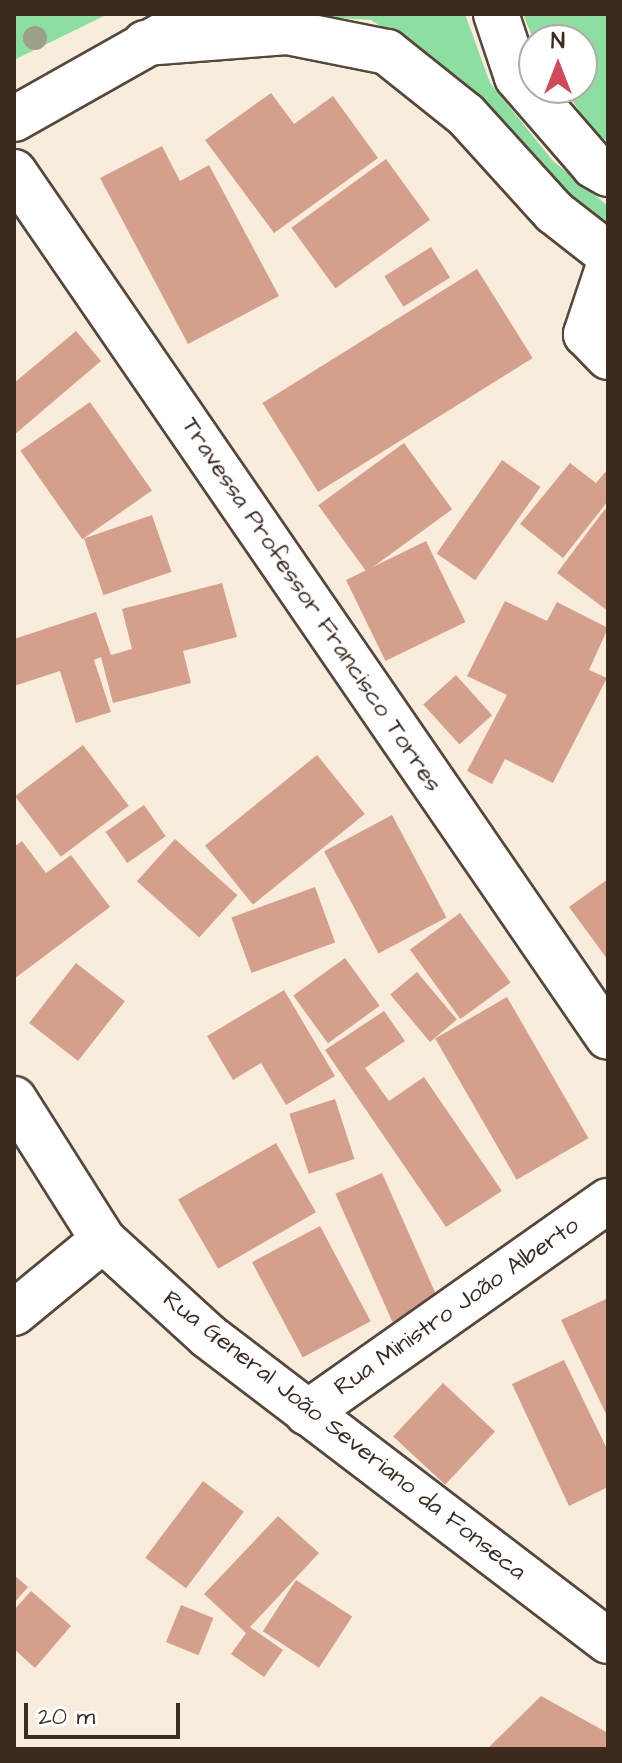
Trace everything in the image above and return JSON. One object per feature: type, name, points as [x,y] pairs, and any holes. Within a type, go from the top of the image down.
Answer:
[{"type":"main road","points":[[14,119],[200,14]]},
{"type":"main road","points":[[496,14],[517,77],[594,166],[608,174]]},
{"type":"main road","points":[[145,43],[287,32],[387,52],[466,115],[554,212],[608,254]]},
{"type":"main road","name":"Travessa Professor Francisco Torres","points":[[14,172],[608,1037]]},
{"type":"main road","points":[[608,268],[586,334],[608,357]]},
{"type":"main road","name":"Rua General João Severiano da Fonseca","points":[[14,1099],[103,1240],[208,1336],[608,1641]]},
{"type":"main road","name":"Rua Ministro João Alberto","points":[[307,1413],[608,1201]]},
{"type":"main road","points":[[14,1313],[103,1240]]},
{"type":"green space","points":[[14,14],[108,14],[14,60]]},
{"type":"green space","points":[[274,14],[465,14],[490,83],[553,161],[608,206],[608,233],[523,163],[460,78],[371,20]]},
{"type":"green space","points":[[523,14],[608,14],[608,142],[595,132],[575,104],[598,104],[598,24],[527,24]]},
{"type":"building","points":[[271,93],[294,124],[333,96],[378,158],[274,233],[205,140]]},
{"type":"building","points":[[162,146],[180,181],[209,165],[279,296],[188,344],[100,178]]},
{"type":"building","points":[[386,159],[430,220],[335,288],[291,228]]},
{"type":"building","points":[[431,247],[450,278],[403,307],[384,276]]},
{"type":"building","points":[[477,269],[533,358],[318,492],[262,403]]},
{"type":"building","points":[[76,331],[101,361],[14,435],[14,383]]},
{"type":"building","points":[[90,402],[152,490],[82,539],[20,451]]},
{"type":"building","points":[[404,443],[452,509],[366,572],[318,505]]},
{"type":"building","points":[[502,460],[541,487],[475,580],[437,553]]},
{"type":"building","points":[[570,463],[596,483],[608,469],[608,501],[563,558],[520,524]]},
{"type":"building","points":[[605,509],[608,511],[608,611],[557,573]]},
{"type":"building","points":[[152,515],[172,572],[103,595],[84,538]]},
{"type":"building","points":[[426,541],[465,622],[385,661],[346,580]]},
{"type":"building","points":[[222,583],[237,637],[183,651],[191,683],[113,703],[101,657],[94,660],[111,712],[76,723],[60,671],[14,686],[14,639],[96,612],[111,655],[132,649],[122,609]]},
{"type":"building","points":[[505,601],[547,621],[557,602],[608,628],[589,670],[607,678],[553,783],[505,759],[492,784],[467,771],[507,695],[467,676]]},
{"type":"building","points":[[456,675],[492,715],[459,745],[423,704]]},
{"type":"building","points":[[83,745],[129,806],[61,857],[15,796]]},
{"type":"building","points":[[317,755],[365,814],[253,905],[205,846]]},
{"type":"building","points":[[144,805],[166,836],[127,863],[105,832]]},
{"type":"building","points":[[392,815],[446,917],[378,954],[324,851]]},
{"type":"building","points":[[175,839],[237,895],[199,938],[137,881]]},
{"type":"building","points":[[22,841],[46,873],[71,855],[110,907],[14,979],[14,847]]},
{"type":"building","points":[[608,879],[608,960],[569,907]]},
{"type":"building","points":[[315,887],[335,942],[252,973],[231,917]]},
{"type":"building","points":[[460,913],[511,983],[460,1019],[410,949]]},
{"type":"building","points":[[345,958],[380,1006],[328,1043],[293,996]]},
{"type":"building","points":[[76,963],[125,1001],[78,1061],[29,1023]]},
{"type":"building","points":[[417,972],[457,1019],[430,1042],[390,994]]},
{"type":"building","points":[[284,990],[335,1076],[286,1105],[261,1063],[233,1080],[207,1036]]},
{"type":"building","points":[[507,997],[588,1138],[517,1180],[435,1038]]},
{"type":"building","points":[[384,1011],[405,1041],[365,1068],[389,1101],[424,1077],[502,1191],[446,1227],[325,1050]]},
{"type":"building","points":[[335,1099],[354,1159],[309,1174],[289,1114]]},
{"type":"building","points":[[276,1143],[316,1212],[218,1269],[178,1200]]},
{"type":"building","points":[[382,1173],[439,1301],[392,1322],[335,1194]]},
{"type":"building","points":[[320,1226],[371,1321],[303,1358],[252,1262]]},
{"type":"building","points":[[608,1298],[608,1418],[561,1320]]},
{"type":"building","points":[[564,1360],[608,1451],[608,1487],[569,1506],[512,1384]]},
{"type":"building","points":[[443,1383],[495,1431],[445,1485],[393,1436]]},
{"type":"building","points":[[203,1481],[244,1512],[186,1588],[145,1558]]},
{"type":"building","points":[[278,1516],[319,1553],[250,1627],[283,1650],[264,1677],[231,1654],[246,1633],[204,1594]]},
{"type":"building","points":[[14,1575],[28,1587],[14,1603]]},
{"type":"building","points":[[296,1580],[352,1616],[319,1668],[263,1631]]},
{"type":"building","points":[[31,1591],[71,1626],[35,1668],[14,1649],[14,1610]]},
{"type":"building","points":[[181,1605],[213,1618],[198,1655],[166,1642]]},
{"type":"building","points":[[541,1696],[608,1733],[608,1749],[487,1749]]}]
